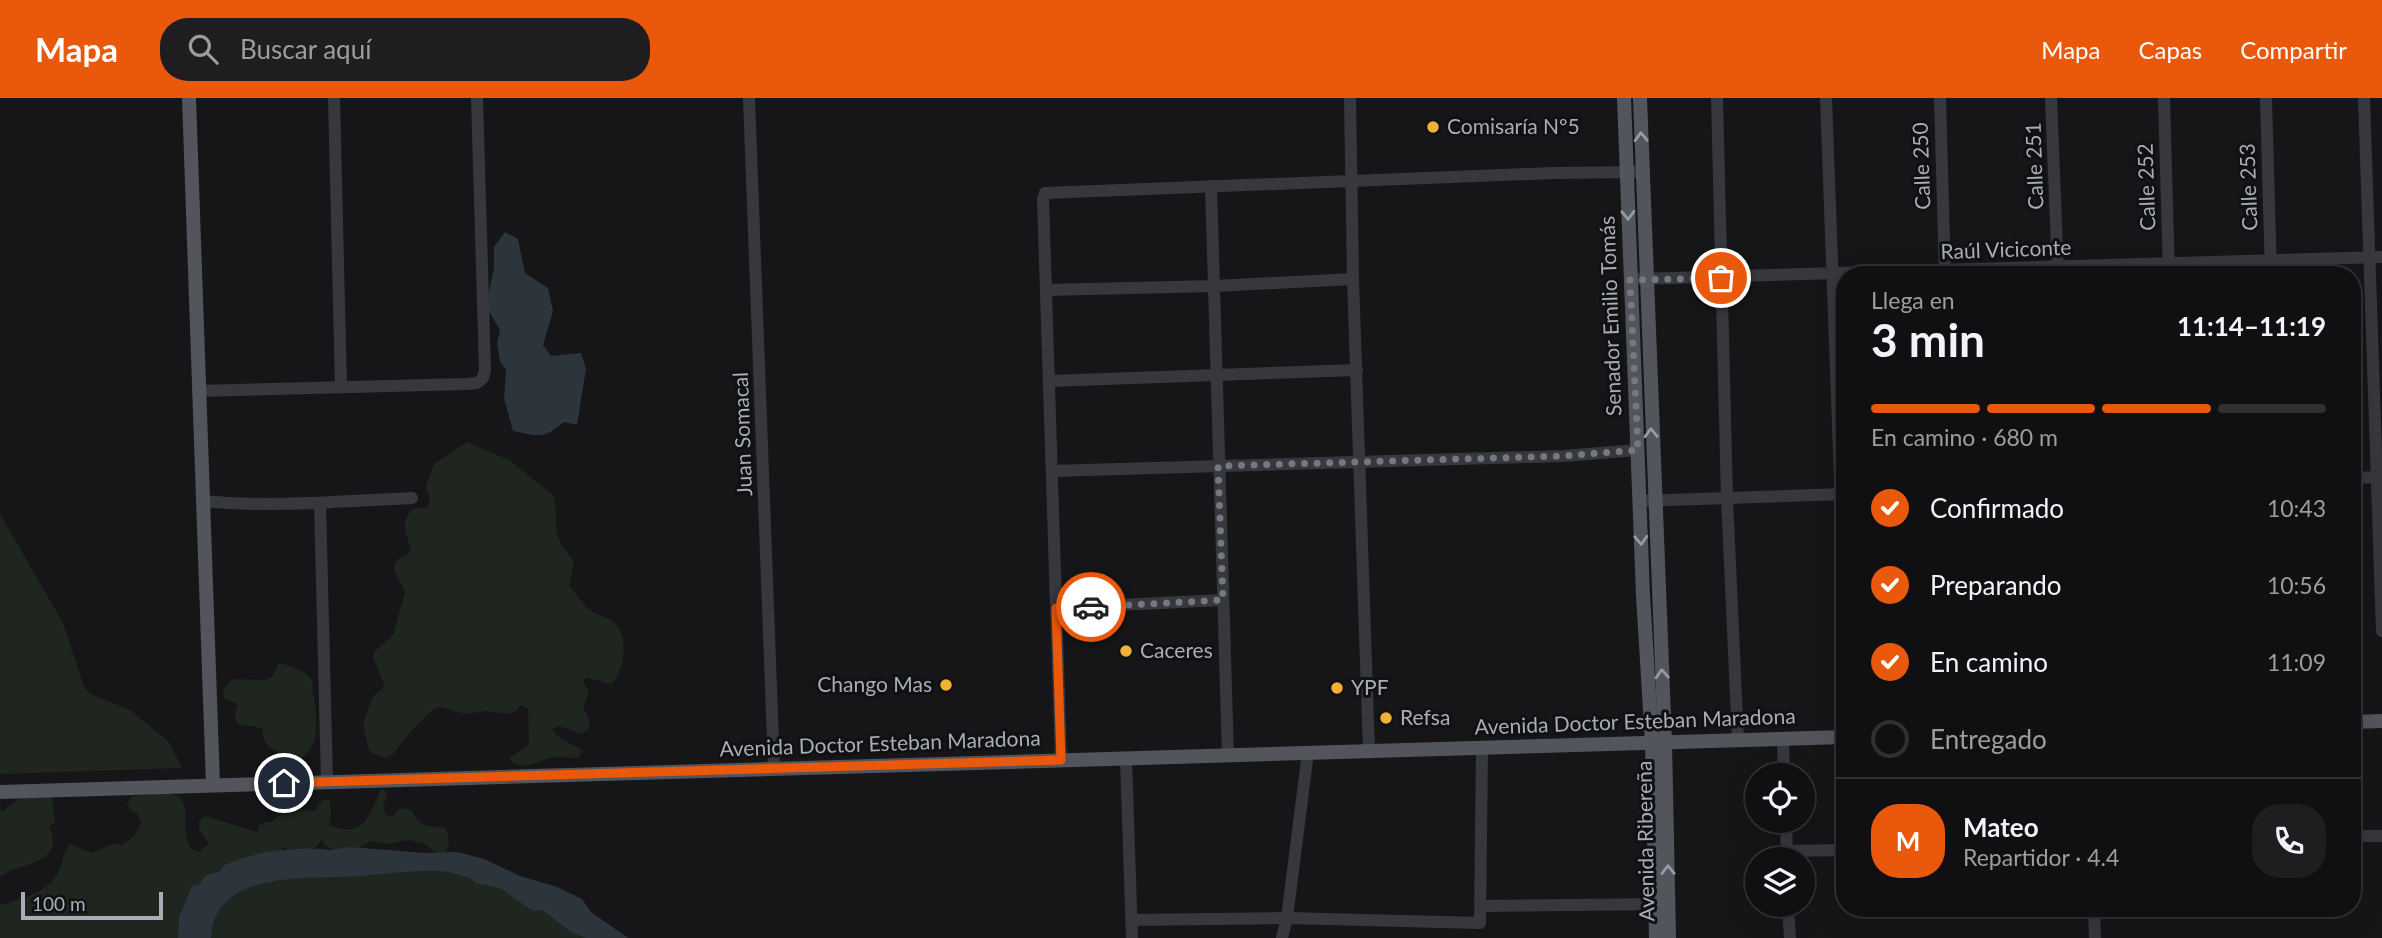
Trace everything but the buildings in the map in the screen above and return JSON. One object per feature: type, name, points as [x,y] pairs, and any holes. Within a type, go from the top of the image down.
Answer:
[{"type":"main road","points":[[189,98],[212,785]]},
{"type":"main road","name":"Senador Emilio Tomás","points":[[1624,98],[1626,173],[1638,279],[1658,743]]},
{"type":"main road","name":"Senador Emilio Tomás","points":[[1640,98],[1642,172],[1638,279],[1638,450],[1647,501]]},
{"type":"main road","points":[[2361,722],[2382,721]]},
{"type":"main road","name":"Avenida Doctor Esteban Maradona","points":[[0,792],[1836,737]]},
{"type":"main road","name":"Avenida Ribereña","points":[[1658,743],[1662,904],[1669,938]]},
{"type":"main road","name":"Avenida Ribereña","points":[[1656,938],[1662,904]]},
{"type":"street","points":[[334,98],[341,387]]},
{"type":"street","points":[[198,391],[466,384],[477,383],[483,378],[485,370],[477,98]]},
{"type":"street","name":"Juan Somacal","points":[[749,98],[774,768]]},
{"type":"street","points":[[1350,98],[1353,279],[1369,751]]},
{"type":"street","points":[[1717,98],[1727,498],[1738,740]]},
{"type":"street","points":[[1826,98],[1836,340]]},
{"type":"street","name":"Calle 250","points":[[1940,98],[1945,266]]},
{"type":"street","name":"Calle 251","points":[[2052,98],[2058,266]]},
{"type":"street","name":"Calle 252","points":[[2164,98],[2169,266]]},
{"type":"street","name":"Calle 253","points":[[2266,98],[2271,266]]},
{"type":"street","points":[[2364,98],[2376,257],[2382,631]]},
{"type":"street","points":[[1061,760],[1043,199],[1045,193],[1553,173],[1642,172]]},
{"type":"street","points":[[1211,186],[1228,755]]},
{"type":"street","name":"Raúl Viciconte","points":[[2203,266],[2271,260],[2376,257]]},
{"type":"street","name":"Raúl Viciconte","points":[[1638,279],[1836,274]]},
{"type":"street","points":[[1046,290],[1353,279]]},
{"type":"street","points":[[1050,381],[1357,370]]},
{"type":"street","points":[[1052,471],[1563,456],[1638,450]]},
{"type":"street","points":[[2361,478],[2380,477]]},
{"type":"street","points":[[1647,501],[1836,494]]},
{"type":"street","points":[[203,501],[320,503],[412,498]]},
{"type":"street","points":[[320,503],[327,781]]},
{"type":"street","points":[[1056,608],[1223,600]]},
{"type":"street","points":[[1783,739],[1784,763]]},
{"type":"street","points":[[1131,920],[1287,918],[1480,923],[1482,748]]},
{"type":"street","points":[[1282,938],[1287,918],[1308,752]]},
{"type":"street","points":[[1126,758],[1132,938]]},
{"type":"street","points":[[2361,836],[2382,836]]},
{"type":"street","points":[[1815,853],[1836,851]]},
{"type":"street","points":[[1481,906],[1662,904]]},
{"type":"street","points":[[1789,917],[1790,938]]},
{"type":"street","points":[[2094,917],[2095,938]]},
{"type":"shaded area","points":[[505,232],[518,239],[525,273],[548,288],[553,311],[543,345],[551,356],[581,353],[586,369],[577,425],[564,422],[551,432],[540,435],[513,431],[504,398],[506,370],[500,361],[497,343],[500,330],[486,306],[494,268],[494,247]]},
{"type":"shaded area","points":[[467,442],[509,460],[553,495],[558,537],[574,562],[569,585],[590,610],[615,623],[622,637],[622,663],[611,684],[589,678],[582,679],[589,693],[583,707],[590,722],[588,729],[582,734],[559,726],[552,729],[559,737],[583,751],[579,757],[556,757],[525,765],[514,763],[509,758],[529,745],[528,709],[521,705],[509,714],[487,711],[465,714],[442,707],[434,709],[412,730],[393,754],[386,758],[372,753],[368,747],[363,724],[373,696],[385,686],[373,658],[375,651],[393,635],[405,592],[394,564],[411,550],[405,529],[406,520],[412,509],[428,507],[430,500],[426,486],[434,464]]},
{"type":"shaded area","points":[[0,514],[63,623],[84,687],[91,694],[130,710],[169,742],[182,768],[0,774]]},
{"type":"shaded area","points":[[279,663],[303,672],[312,683],[316,731],[311,748],[297,760],[268,746],[262,728],[237,724],[235,714],[238,704],[224,698],[223,690],[233,679],[264,680],[272,677]]},
{"type":"shaded area","points":[[382,788],[387,793],[383,807],[386,815],[393,816],[398,810],[406,808],[413,812],[421,823],[445,828],[449,843],[442,857],[423,843],[409,840],[386,844],[372,841],[358,848],[336,853],[324,844],[322,838],[315,848],[306,852],[284,848],[259,863],[418,862],[503,879],[586,938],[0,938],[0,905],[34,893],[50,883],[56,877],[70,844],[92,853],[113,844],[122,845],[134,836],[141,823],[138,814],[127,804],[131,797],[160,793],[181,799],[188,841],[191,849],[199,852],[209,844],[199,829],[199,821],[205,816],[258,832],[258,826],[272,822],[288,810],[314,811],[323,799],[330,800],[329,825],[350,829],[358,827],[369,816]]},
{"type":"shaded area","points":[[45,793],[52,797],[55,823],[49,826],[53,839],[51,849],[38,861],[0,877],[0,797],[1,812],[27,796],[46,799]]},
{"type":"shaded area","points":[[350,847],[425,853],[458,852],[484,859],[520,876],[557,887],[582,899],[591,912],[628,938],[586,938],[571,932],[504,880],[502,889],[455,874],[427,871],[299,878],[258,885],[225,902],[215,918],[211,938],[178,938],[179,917],[192,886],[200,884],[207,875],[252,863]]},
{"type":"waterway","points":[[229,873],[275,860],[324,858]]},
{"type":"waterway","points":[[480,875],[503,879],[536,902]]},
{"type":"way so far","points":[[1091,607],[1223,600],[1218,466],[1563,456],[1638,450],[1630,280],[1721,278]]},
{"type":"place","name":"Comisaría Nº5","points":[[1433,127]]},
{"type":"place","name":"Caceres","points":[[1126,651]]},
{"type":"place","name":"Chango Mas","points":[[946,685]]},
{"type":"place","name":"YPF","points":[[1337,688]]},
{"type":"place","name":"Refsa","points":[[1386,718]]},
{"type":"route","points":[[284,783],[1061,760],[1056,608],[1091,607]]}]
